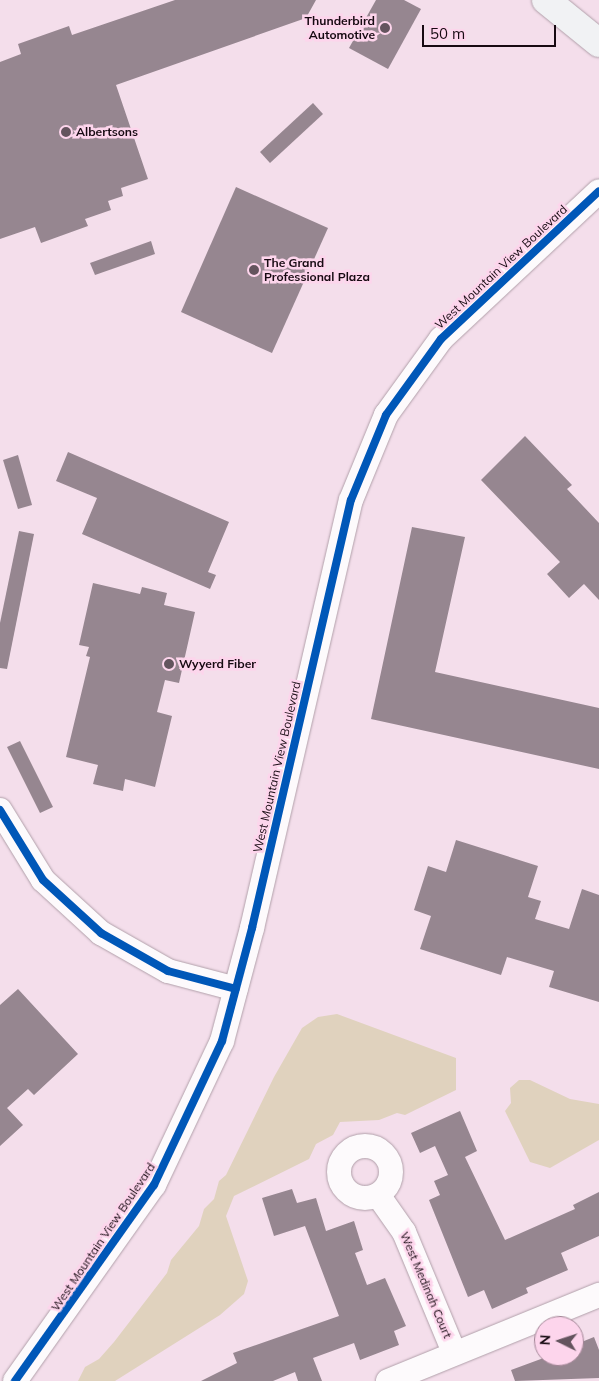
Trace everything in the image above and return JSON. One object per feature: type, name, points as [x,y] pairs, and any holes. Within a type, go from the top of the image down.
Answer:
[{"type":"main road","points":[[546,0],[599,43]]},
{"type":"street","name":"West Mountain View Boulevard","points":[[15,1381],[84,1288],[154,1185],[222,1042],[338,552],[367,454],[386,415],[441,338],[599,191]]},
{"type":"street","points":[[0,810],[43,880],[100,933],[168,971],[236,989]]},
{"type":"street","name":"West Medinah Court","points":[[378,1195],[404,1232],[454,1352]]},
{"type":"street","points":[[388,1381],[454,1352],[599,1295]]},
{"type":"shaded area","points":[[337,1014],[456,1058],[456,1090],[405,1115],[397,1113],[379,1120],[340,1122],[333,1135],[316,1144],[309,1159],[234,1196],[226,1216],[248,1281],[244,1294],[220,1315],[115,1381],[78,1381],[85,1367],[99,1359],[114,1342],[167,1273],[171,1260],[199,1226],[204,1209],[214,1199],[219,1181],[226,1175],[274,1077],[302,1028],[318,1017]]},
{"type":"shaded area","points":[[519,1080],[530,1080],[570,1099],[599,1104],[599,1140],[550,1168],[530,1162],[505,1111],[511,1103],[510,1088]]},
{"type":"building","name":"Albertsons","points":[[175,0],[316,0],[306,18],[116,85],[148,179],[121,188],[123,196],[108,201],[111,210],[85,219],[88,226],[41,243],[35,227],[0,239],[0,62],[21,54],[18,44],[69,26],[72,35]]},
{"type":"building","name":"Thunderbird Automotive","points":[[376,0],[404,0],[421,9],[388,69],[349,48]]},
{"type":"building","points":[[313,103],[323,114],[270,163],[260,152]]},
{"type":"building","name":"The Grand Professional Plaza","points":[[236,187],[328,228],[272,353],[181,312]]},
{"type":"building","points":[[151,241],[155,254],[95,275],[90,263]]},
{"type":"building","points":[[525,436],[572,485],[567,489],[599,523],[599,600],[584,584],[569,598],[547,574],[560,562],[481,480]]},
{"type":"building","points":[[68,452],[229,522],[208,572],[216,575],[210,589],[82,534],[97,498],[56,481]]},
{"type":"building","points":[[18,455],[32,505],[18,509],[3,460]]},
{"type":"building","points":[[412,527],[465,537],[435,672],[599,708],[599,769],[371,719]]},
{"type":"building","points":[[19,531],[34,534],[7,669],[0,668],[0,623]]},
{"type":"building","points":[[93,583],[140,594],[142,587],[167,593],[164,605],[195,612],[179,683],[165,680],[157,712],[172,716],[155,787],[125,779],[123,791],[93,784],[98,765],[66,757],[90,657],[86,656],[89,647],[79,645]]},
{"type":"building","points":[[20,741],[53,807],[40,813],[7,747]]},
{"type":"building","points":[[456,840],[538,866],[528,897],[541,901],[535,919],[569,929],[582,889],[599,895],[599,1002],[549,987],[554,971],[507,957],[501,975],[420,949],[431,916],[414,910],[428,866],[446,872]]},
{"type":"building","points":[[18,989],[78,1054],[34,1095],[28,1089],[7,1108],[23,1125],[0,1146],[0,1005]]},
{"type":"building","points":[[460,1111],[477,1151],[465,1157],[505,1240],[575,1209],[573,1205],[599,1192],[599,1236],[561,1253],[568,1270],[526,1288],[528,1293],[492,1309],[484,1290],[468,1297],[429,1200],[440,1195],[434,1181],[448,1175],[435,1146],[420,1153],[411,1133]]},
{"type":"building","points":[[292,1189],[297,1203],[316,1198],[326,1231],[354,1221],[363,1250],[355,1253],[367,1285],[385,1278],[406,1326],[394,1331],[399,1345],[360,1360],[354,1343],[313,1358],[322,1381],[298,1381],[295,1372],[273,1381],[201,1381],[237,1363],[233,1353],[339,1316],[305,1226],[274,1236],[262,1198]]},
{"type":"building","points":[[594,1337],[599,1350],[599,1378],[515,1381],[511,1370],[534,1362],[534,1366],[584,1366],[584,1341]]},
{"type":"cycle path","points":[[15,1381],[154,1185],[222,1041],[252,928],[351,500],[386,415],[441,339],[599,191]]},
{"type":"cycle path","points":[[0,810],[43,880],[101,933],[168,971],[236,989]]},
{"type":"place","name":"Thunderbird Automotive","points":[[385,28]]},
{"type":"place","name":"Albertsons","points":[[66,132]]},
{"type":"place","name":"The Grand Professional Plaza","points":[[254,270]]},
{"type":"place","name":"Wyyerd Fiber","points":[[169,664]]}]
